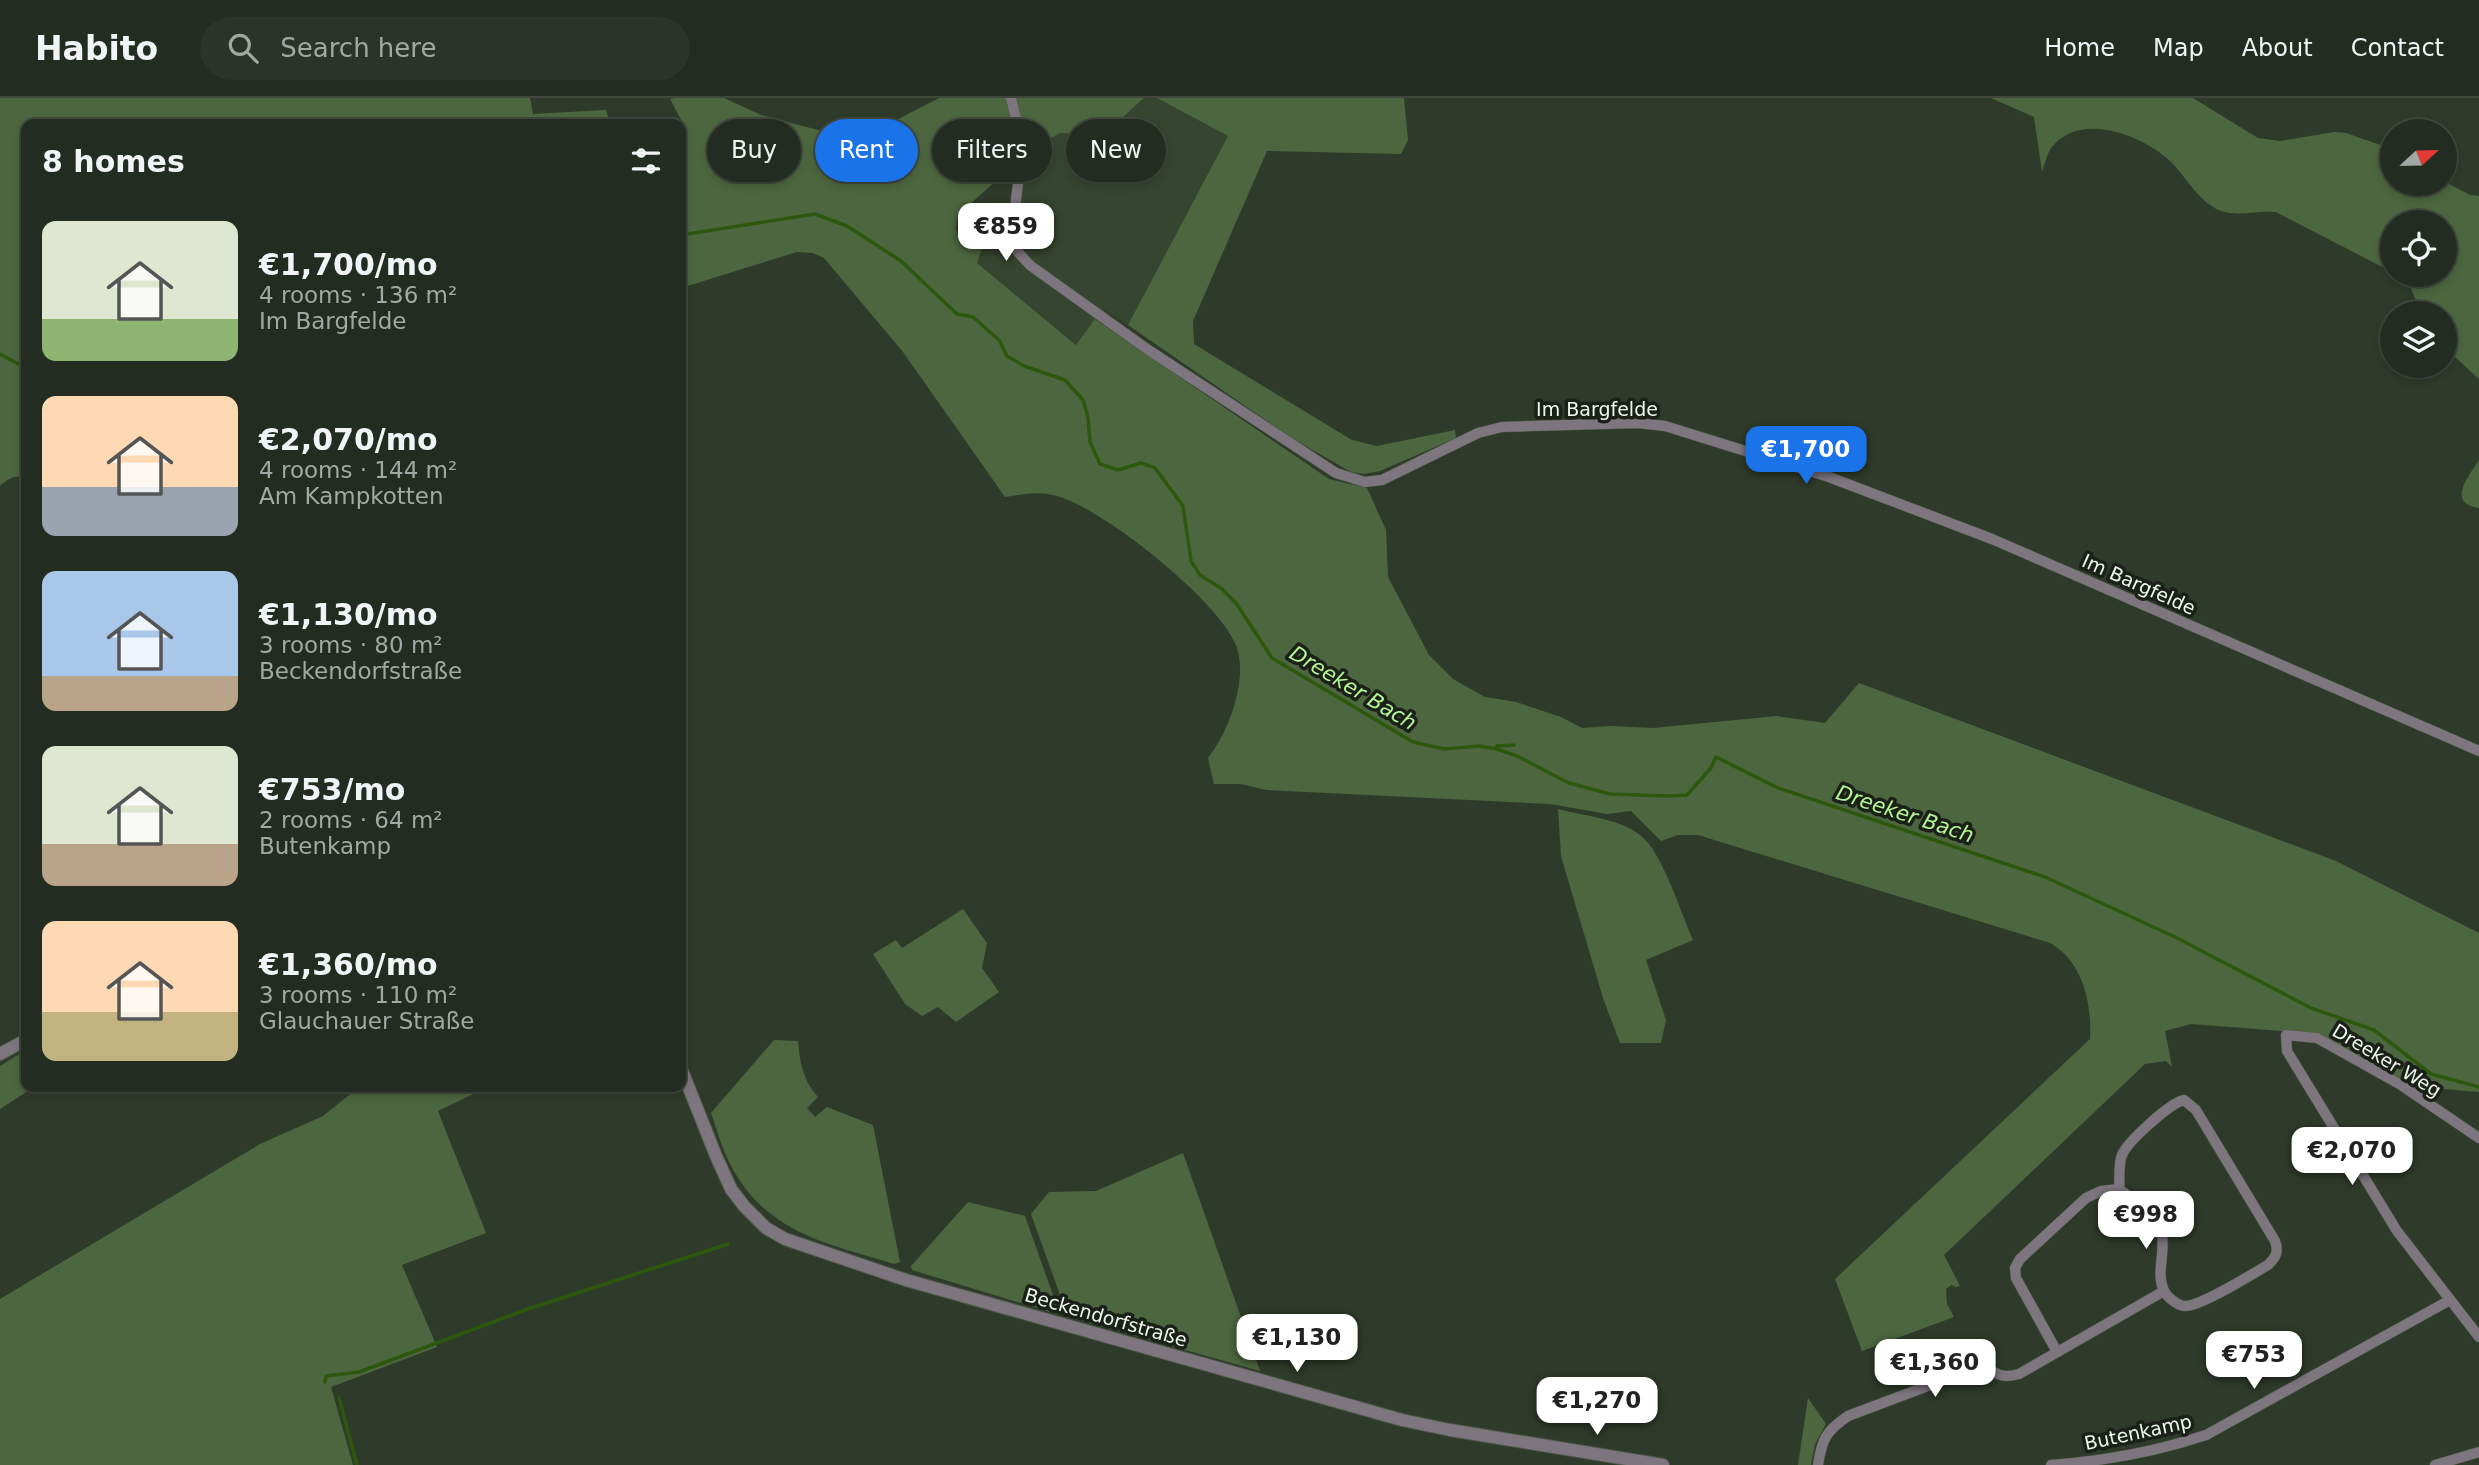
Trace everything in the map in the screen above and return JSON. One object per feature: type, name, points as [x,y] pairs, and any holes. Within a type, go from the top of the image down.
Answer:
[{"type":"street","name":"Im Bargfelde","points":[[1011,98],[1021,139],[1012,232],[1012,244],[1019,254],[1031,266],[1147,349],[1336,473],[1365,482],[1382,480],[1478,433],[1502,427],[1638,423],[1665,426],[1829,477],[1992,539],[2479,751]]},
{"type":"street","name":"Dreeker Weg","points":[[2450,1300],[2397,1231],[2287,1051],[2286,1035],[2317,1038],[2402,1086],[2479,1138]]},
{"type":"street","points":[[0,1054],[21,1043]]},
{"type":"street","name":"Beckendorfstraße","points":[[686,1081],[719,1164],[732,1189],[744,1206],[766,1228],[795,1243],[919,1284],[1414,1423],[1663,1465]]},
{"type":"street","points":[[2057,1352],[2016,1278],[2015,1268],[2020,1259],[2086,1198],[2101,1191],[2119,1189],[2157,1224],[2161,1233],[2160,1270],[2164,1291],[2173,1301],[2185,1306],[2201,1302],[2276,1258],[2278,1249],[2275,1241],[2196,1110],[2184,1100],[2167,1108],[2121,1156],[2119,1189]]},
{"type":"street","points":[[1818,1465],[1824,1436],[1835,1424],[1848,1416],[1978,1367],[1987,1367],[1996,1375],[2008,1377],[2019,1374],[2164,1291]]},
{"type":"street","points":[[2450,1300],[2479,1337]]},
{"type":"street","name":"Butenkamp","points":[[2051,1465],[2131,1456],[2168,1448],[2206,1435],[2450,1300]]},
{"type":"street","points":[[2435,1465],[2479,1452]]},
{"type":"shaded area","points":[[1144,98],[1157,98],[1228,136],[1128,325],[1103,309],[1077,345],[977,263],[982,248],[1006,234],[1016,232],[1021,182],[1052,182],[1052,132],[1066,133],[1066,182],[1166,182],[1166,119],[1121,119]]},
{"type":"green space","points":[[0,98],[530,98],[533,114],[606,110],[609,119],[21,119],[21,477],[12,478],[0,486]]},
{"type":"green space","points":[[724,98],[776,119],[707,119],[707,182],[801,182],[801,126],[815,129],[815,182],[918,182],[918,119],[898,119],[939,98],[1144,98],[1121,119],[1066,119],[1066,133],[1052,137],[1052,119],[932,119],[932,182],[994,182],[958,215],[958,235],[982,248],[977,263],[1076,345],[1095,319],[1329,479],[1367,488],[1386,530],[1388,577],[1429,655],[1453,679],[1485,697],[1516,702],[1561,717],[1582,728],[1653,728],[1777,716],[1825,723],[1859,683],[2336,861],[2479,933],[2479,1092],[2408,1086],[2319,1034],[2191,1024],[2165,1031],[2172,1067],[2166,1061],[2145,1064],[1944,1255],[1960,1286],[1951,1285],[1946,1289],[1947,1304],[1954,1317],[1862,1351],[1835,1279],[2090,1039],[2089,1012],[2083,985],[2078,972],[2061,951],[2050,943],[1698,835],[1678,835],[1661,841],[1631,811],[1607,814],[1550,804],[1267,790],[1240,784],[1214,784],[1208,758],[1230,719],[1239,687],[1239,656],[1224,625],[1183,581],[1102,518],[1057,496],[1025,494],[1005,497],[903,352],[824,258],[813,253],[797,252],[686,286],[688,133],[686,119],[681,119],[670,99]]},
{"type":"green space","points":[[1157,98],[1404,98],[1408,140],[1401,154],[1267,151],[1193,321],[1194,344],[1352,440],[1377,446],[1455,430],[1456,438],[1380,471],[1364,474],[1351,472],[1290,437],[1128,325],[1228,136]]},
{"type":"green space","points":[[1991,98],[2193,98],[2258,138],[2280,141],[2334,132],[2346,133],[2380,145],[2380,196],[2457,196],[2457,188],[2479,196],[2479,379],[2457,359],[2457,301],[2416,301],[2410,287],[2457,287],[2457,210],[2380,210],[2380,266],[2276,212],[2220,211],[2201,197],[2169,160],[2143,142],[2127,135],[2094,129],[2078,130],[2064,136],[2050,149],[2042,172],[2034,117]]},
{"type":"green space","points":[[2479,460],[2479,508],[2469,505],[2462,495],[2466,481]]},
{"type":"green space","points":[[1558,809],[1611,821],[1631,829],[1648,843],[1656,854],[1670,883],[1693,940],[1646,960],[1666,1020],[1661,1043],[1620,1043],[1603,998],[1561,856]]},
{"type":"green space","points":[[963,909],[987,943],[982,968],[999,992],[956,1022],[938,1007],[922,1016],[905,1004],[873,954],[896,940],[902,948]]},
{"type":"green space","points":[[774,1040],[798,1041],[803,1071],[818,1097],[807,1108],[815,1117],[827,1107],[873,1125],[900,1262],[894,1264],[844,1249],[800,1232],[761,1206],[730,1164],[711,1113]]},
{"type":"green space","points":[[21,1053],[21,1092],[26,1092],[0,1109],[0,1066]]},
{"type":"green space","points":[[353,1092],[478,1092],[438,1111],[486,1233],[402,1265],[437,1347],[331,1387],[353,1465],[0,1465],[0,1299],[260,1144],[323,1116]]},
{"type":"green space","points":[[1183,1153],[1260,1371],[1068,1317],[1031,1214],[1049,1192],[1096,1191]]},
{"type":"green space","points":[[968,1202],[1025,1216],[1060,1315],[912,1270],[911,1266]]},
{"type":"green space","points":[[1808,1398],[1826,1424],[1815,1444],[1811,1465],[1798,1465]]},
{"type":"waterway","name":"Dreeker Bach","points":[[686,234],[815,214],[847,226],[901,261],[957,314],[973,317],[999,340],[1007,356],[1024,366],[1065,380],[1083,400],[1088,417],[1090,442],[1100,464],[1118,470],[1141,463],[1155,468],[1183,506],[1191,561],[1200,575],[1222,589],[1236,603],[1272,658],[1413,742],[1444,749],[1479,746],[1497,749],[1517,756],[1569,783],[1610,794],[1687,795],[1711,768],[1716,757],[1778,788],[2045,877],[2175,937],[2311,1008],[2374,1030],[2431,1074],[2479,1087]]},
{"type":"waterway","name":"Dreeker Bach","points":[[0,354],[21,365]]},
{"type":"waterway","points":[[1497,749],[1497,746],[1514,745]]},
{"type":"waterway","points":[[325,1382],[326,1376],[359,1372],[528,1309],[728,1244]]},
{"type":"waterway","points":[[339,1398],[357,1465]]}]
